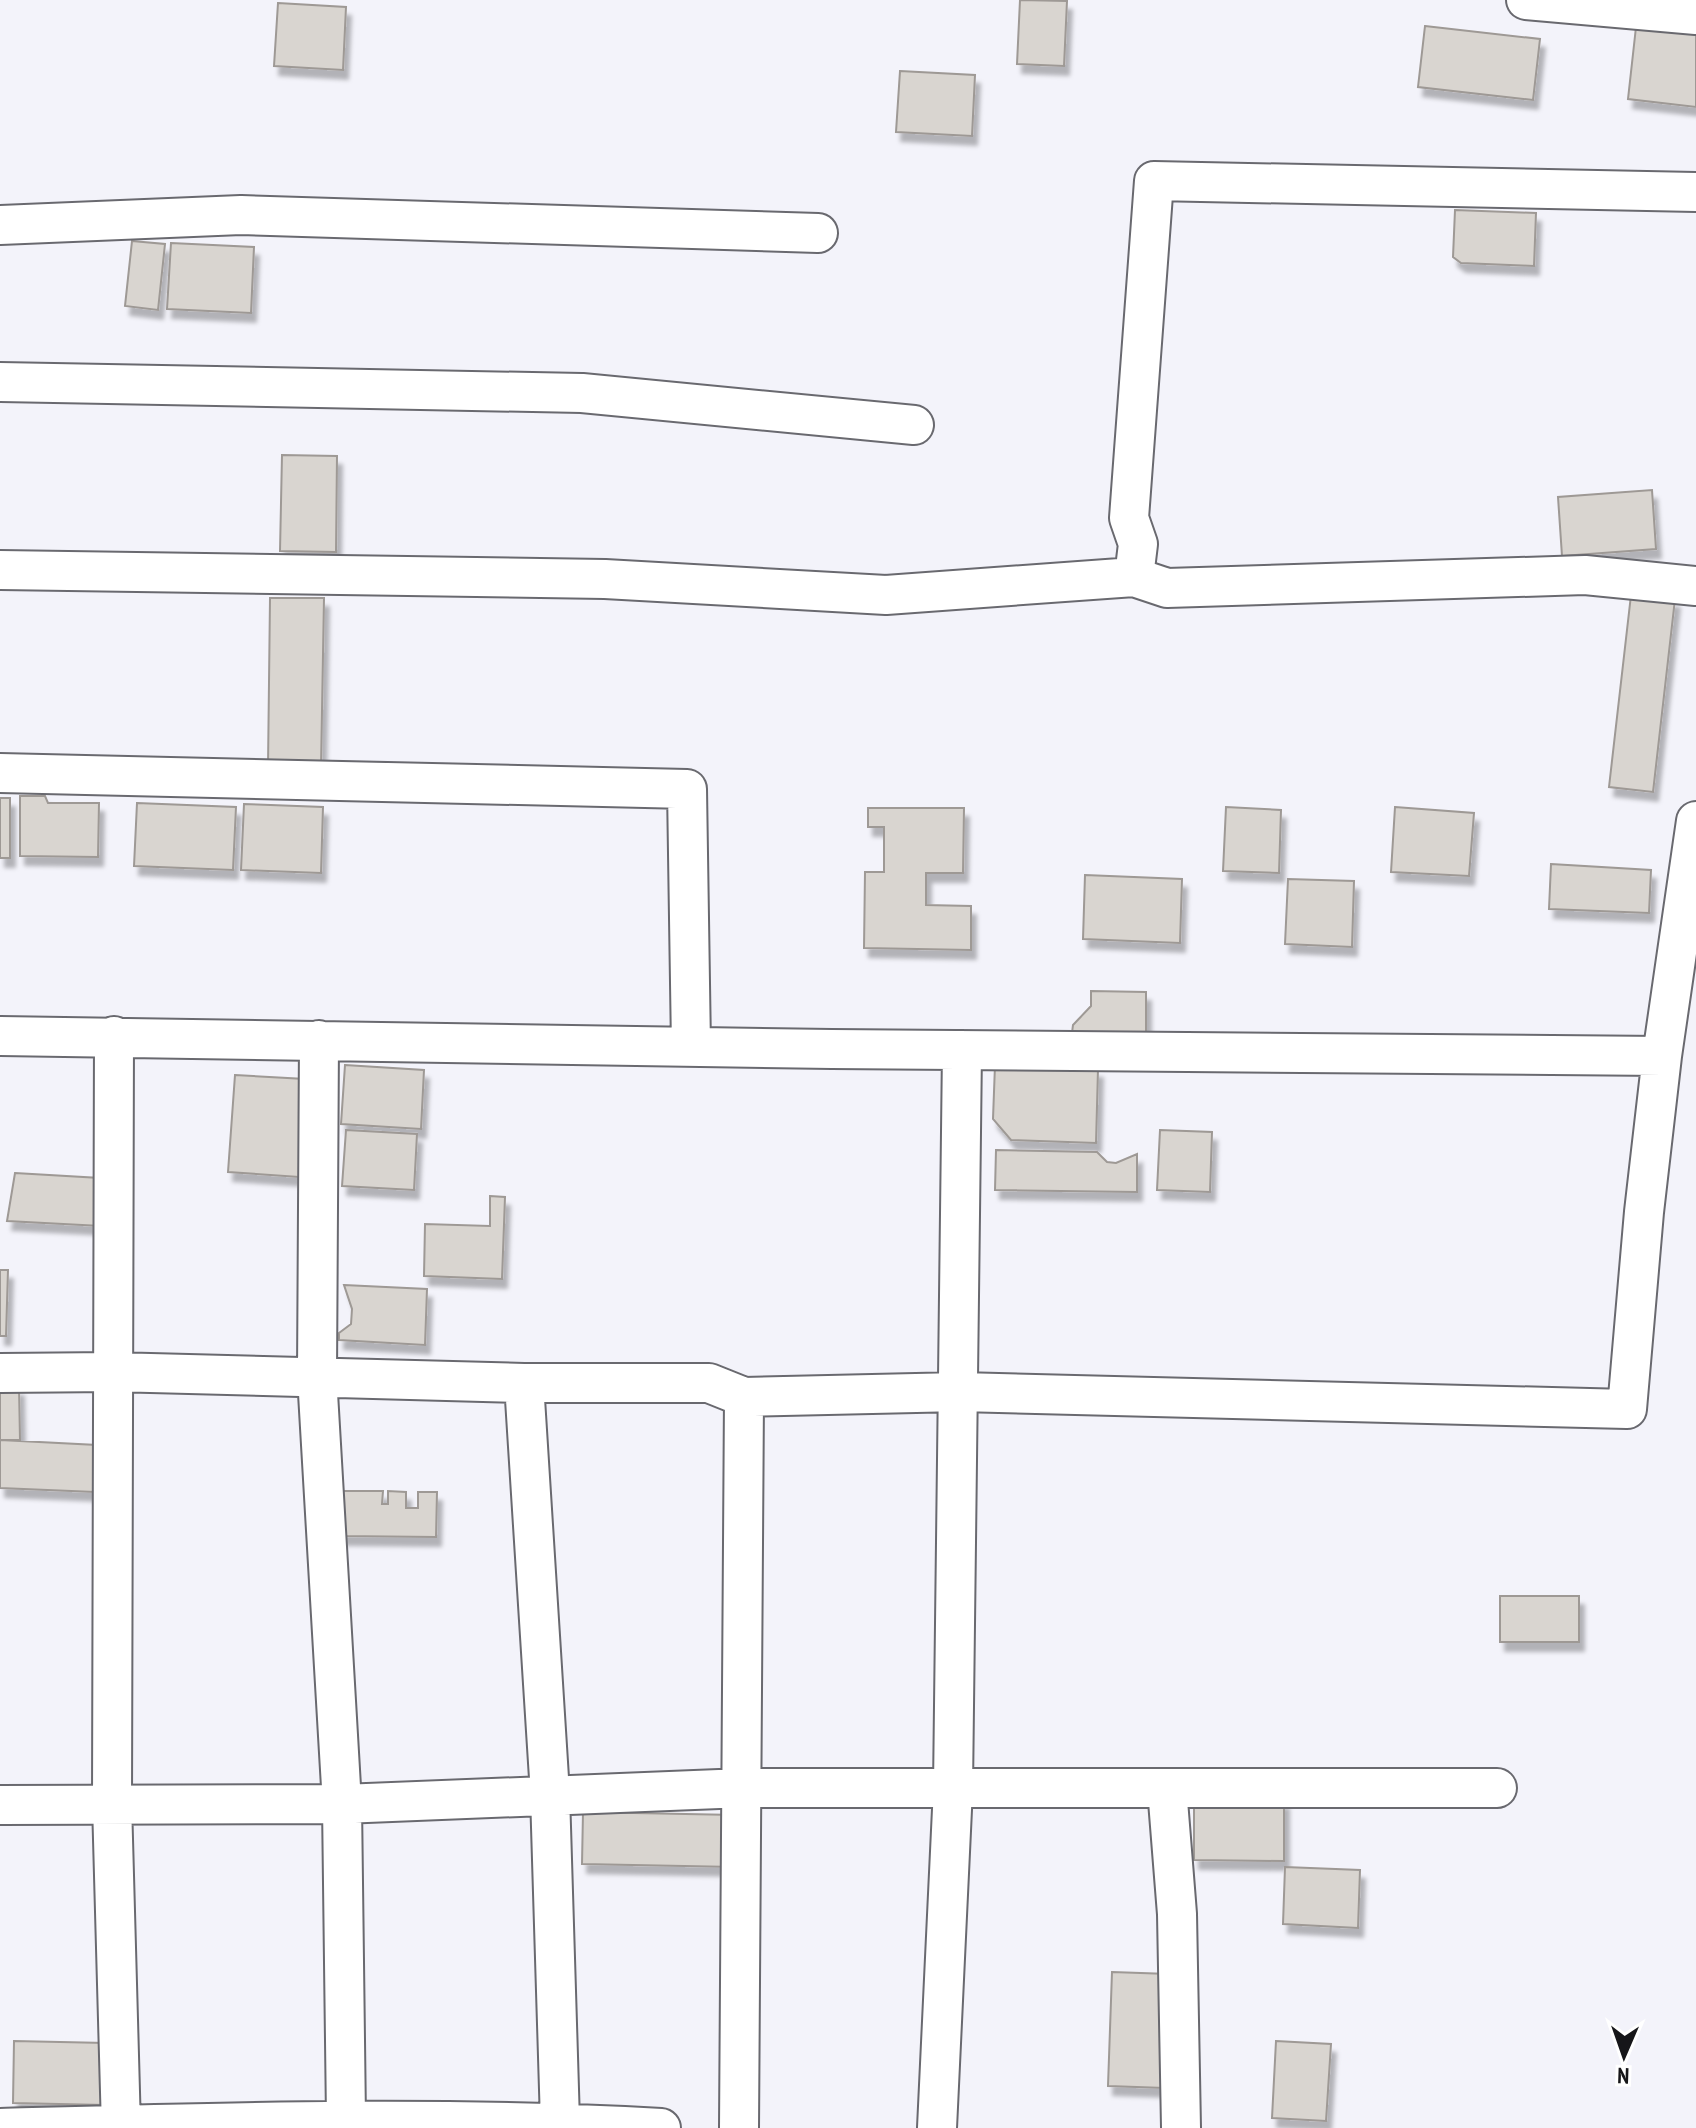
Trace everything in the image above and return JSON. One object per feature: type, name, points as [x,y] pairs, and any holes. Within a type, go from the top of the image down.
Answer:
[{"type":"street","points":[[1526,0],[1696,15]]},
{"type":"street","points":[[1134,577],[1138,544],[1129,518],[1154,181],[1696,192]]},
{"type":"street","points":[[0,225],[241,215],[818,233]]},
{"type":"street","points":[[0,382],[582,393],[914,425]]},
{"type":"street","points":[[0,570],[605,579],[886,595],[1134,577],[1167,588],[1585,575],[1696,586]]},
{"type":"street","points":[[0,773],[687,789],[691,1047]]},
{"type":"street","points":[[0,1373],[112,1372],[524,1383],[709,1383],[744,1397],[960,1392],[1627,1409],[1644,1212],[1662,1056],[1684,987],[1696,821]]},
{"type":"street","points":[[0,1036],[691,1047],[1662,1056]]},
{"type":"street","points":[[114,1036],[112,1803],[121,2126]]},
{"type":"street","points":[[319,1040],[317,1376],[342,1804],[346,2119]]},
{"type":"street","points":[[937,2128],[953,1788],[962,1050]]},
{"type":"street","points":[[524,1383],[550,1794],[560,2122]]},
{"type":"street","points":[[739,2128],[744,1788],[744,1397]]},
{"type":"street","points":[[0,1805],[342,1804],[744,1788],[1497,1788]]},
{"type":"street","points":[[1167,1788],[1177,1914],[1181,2128]]},
{"type":"street","points":[[0,2128],[346,2119],[560,2122],[661,2128]]},
{"type":"building","points":[[1020,0],[1067,1],[1064,66],[1017,64]]},
{"type":"building","points":[[278,3],[346,7],[343,70],[274,66]]},
{"type":"building","points":[[1425,26],[1540,39],[1533,100],[1418,87]]},
{"type":"building","points":[[1636,27],[1696,34],[1696,107],[1628,99]]},
{"type":"building","points":[[900,71],[975,75],[972,136],[896,132]]},
{"type":"building","points":[[1455,210],[1536,213],[1534,266],[1461,263],[1453,257]]},
{"type":"building","points":[[132,241],[165,244],[158,310],[125,306]]},
{"type":"building","points":[[171,243],[254,247],[251,313],[167,309]]},
{"type":"building","points":[[282,455],[337,456],[336,552],[280,551]]},
{"type":"building","points":[[1652,490],[1656,549],[1562,556],[1558,497]]},
{"type":"building","points":[[1631,595],[1675,599],[1653,792],[1609,787]]},
{"type":"building","points":[[270,598],[324,598],[321,767],[268,767]]},
{"type":"building","points":[[20,796],[45,796],[48,803],[99,803],[98,857],[20,856]]},
{"type":"building","points":[[0,798],[10,798],[10,858],[0,858]]},
{"type":"building","points":[[137,803],[236,807],[233,870],[134,866]]},
{"type":"building","points":[[244,804],[323,807],[321,873],[241,870]]},
{"type":"building","points":[[1226,807],[1281,810],[1279,873],[1223,871]]},
{"type":"building","points":[[1395,807],[1474,813],[1469,876],[1391,872]]},
{"type":"building","points":[[868,808],[964,808],[963,873],[926,873],[926,905],[971,906],[971,950],[864,948],[865,872],[884,872],[884,827],[868,827]]},
{"type":"building","points":[[1551,864],[1651,870],[1649,913],[1549,909]]},
{"type":"building","points":[[1085,875],[1182,879],[1180,943],[1083,939]]},
{"type":"building","points":[[1288,879],[1354,881],[1352,947],[1285,944]]},
{"type":"building","points":[[1091,991],[1146,992],[1146,1035],[1072,1033],[1073,1025],[1091,1006]]},
{"type":"building","points":[[345,1065],[424,1070],[421,1129],[341,1124]]},
{"type":"building","points":[[995,1065],[1098,1069],[1096,1143],[1011,1140],[993,1119]]},
{"type":"building","points":[[235,1075],[305,1079],[299,1177],[228,1172]]},
{"type":"building","points":[[346,1130],[417,1134],[414,1190],[342,1186]]},
{"type":"building","points":[[1160,1130],[1212,1132],[1210,1192],[1157,1190]]},
{"type":"building","points":[[996,1150],[1097,1152],[1107,1162],[1116,1163],[1137,1154],[1137,1192],[995,1190]]},
{"type":"building","points":[[15,1173],[100,1178],[101,1226],[7,1221]]},
{"type":"building","points":[[490,1196],[505,1197],[502,1279],[424,1276],[425,1224],[490,1226]]},
{"type":"building","points":[[0,1270],[8,1270],[6,1336],[0,1336]]},
{"type":"building","points":[[344,1285],[427,1289],[425,1345],[339,1340],[339,1333],[351,1324],[352,1309]]},
{"type":"building","points":[[0,1387],[19,1387],[20,1440],[0,1440]]},
{"type":"building","points":[[0,1440],[97,1445],[95,1492],[0,1488]]},
{"type":"building","points":[[341,1491],[383,1491],[382,1504],[388,1504],[388,1491],[406,1492],[406,1508],[418,1508],[418,1492],[437,1492],[436,1537],[340,1536]]},
{"type":"building","points":[[1500,1596],[1579,1596],[1579,1642],[1500,1642]]},
{"type":"building","points":[[1194,1799],[1284,1800],[1284,1861],[1194,1860]]},
{"type":"building","points":[[583,1812],[736,1815],[735,1867],[582,1864]]},
{"type":"building","points":[[1285,1867],[1360,1870],[1358,1928],[1283,1924]]},
{"type":"building","points":[[1112,1972],[1169,1974],[1165,2088],[1108,2086]]},
{"type":"building","points":[[14,2041],[106,2043],[105,2105],[13,2103]]},
{"type":"building","points":[[1276,2041],[1331,2044],[1326,2121],[1272,2118]]}]
